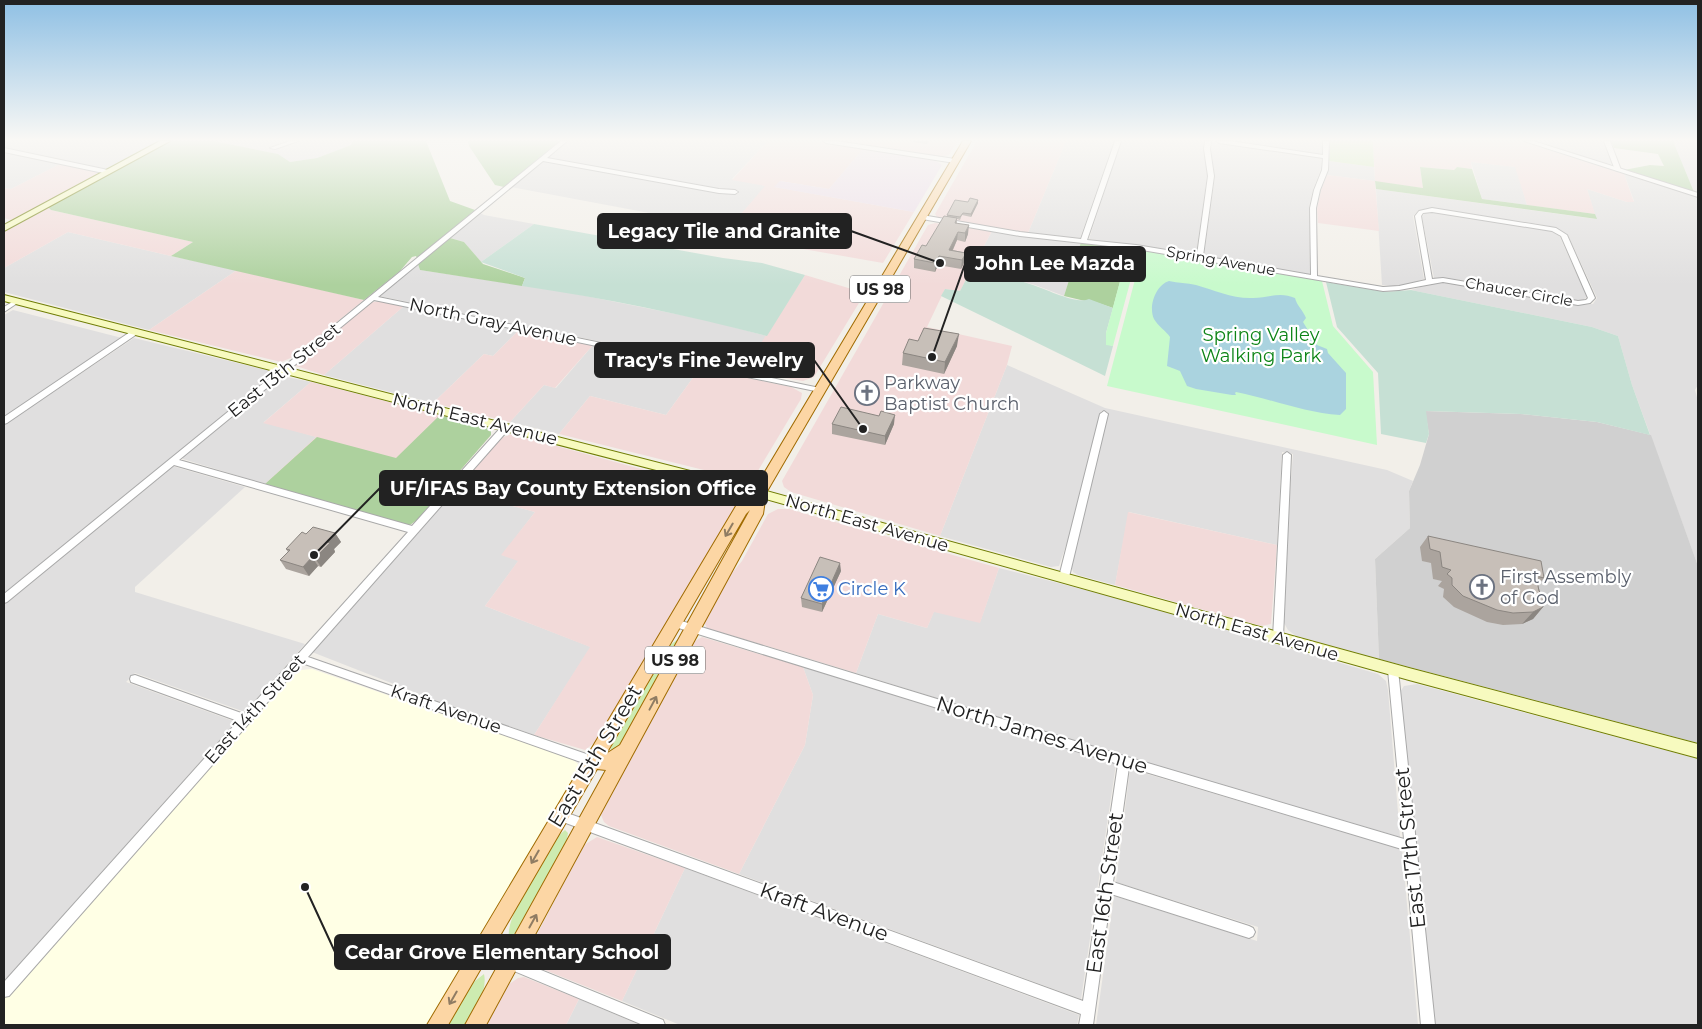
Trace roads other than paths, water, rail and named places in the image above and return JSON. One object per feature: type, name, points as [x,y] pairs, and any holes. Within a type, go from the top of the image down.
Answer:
[{"type":"main road","points":[[4,228],[76,189]]},
{"type":"main road","name":"East 15th Street","points":[[437,1025],[740,510],[759,493],[938,189]]},
{"type":"main road","name":"North East Avenue","points":[[4,298],[759,493],[1393,670],[1698,751]]},
{"type":"main road","name":"East 15th Street","points":[[475,1025],[756,514],[759,493]]},
{"type":"main road","points":[[592,761],[608,762],[628,749]]},
{"type":"main road","points":[[592,761],[600,765],[602,770],[604,793]]},
{"type":"street","name":"East 13th Street","points":[[4,599],[506,189]]},
{"type":"street","points":[[708,189],[735,192]]},
{"type":"street","points":[[1084,240],[1102,189]]},
{"type":"street","points":[[1200,257],[1209,189]]},
{"type":"street","points":[[1314,278],[1313,208],[1317,189]]},
{"type":"street","points":[[1679,189],[1698,195]]},
{"type":"street","name":"Chaucer Circle","points":[[1432,210],[1554,229],[1564,235],[1592,298],[1588,302],[1578,302],[1454,281],[1429,280],[1418,216],[1421,212],[1432,210]]},
{"type":"street","name":"Spring Avenue","points":[[922,217],[1020,234],[1084,240],[1200,257],[1389,290],[1403,289],[1429,280]]},
{"type":"street","name":"North Gray Avenue","points":[[373,298],[820,390]]},
{"type":"street","points":[[4,310],[17,302]]},
{"type":"street","points":[[4,421],[136,332]]},
{"type":"street","points":[[1064,577],[1104,414]]},
{"type":"street","name":"East 14th Street","points":[[4,991],[506,427]]},
{"type":"street","points":[[1278,637],[1287,455]]},
{"type":"street","points":[[171,461],[413,530]]},
{"type":"street","name":"North James Avenue","points":[[675,623],[1124,761],[1409,846]]},
{"type":"street","name":"Kraft Avenue","points":[[300,658],[592,761]]},
{"type":"street","name":"East 17th Street","points":[[1393,670],[1428,1025]]},
{"type":"street","points":[[135,679],[246,719]]},
{"type":"street","name":"East 16th Street","points":[[1086,1025],[1124,761]]},
{"type":"street","name":"Kraft Avenue","points":[[559,815],[1088,1010]]},
{"type":"street","points":[[1106,886],[1249,932]]},
{"type":"street","points":[[480,950],[658,1025]]},
{"type":"water","points":[[1169,281],[1196,285],[1238,297],[1258,298],[1284,295],[1295,298],[1306,318],[1303,322],[1317,345],[1327,349],[1328,353],[1346,373],[1346,409],[1340,415],[1327,414],[1236,392],[1236,395],[1232,395],[1187,386],[1180,371],[1167,366],[1170,337],[1156,322],[1152,314],[1154,297],[1157,291],[1164,283]]},
{"type":"place","name":"Legacy Tile and Granite","points":[[940,263]]},
{"type":"place","name":"John Lee Mazda","points":[[932,357]]},
{"type":"place","name":"Parkway Baptist Church","points":[[867,393]]},
{"type":"place","name":"Tracy's Fine Jewelry","points":[[863,429]]},
{"type":"place","name":"UF/IFAS Bay County Extension Office","points":[[314,555]]},
{"type":"place","name":"First Assembly of God","points":[[1482,587]]},
{"type":"place","name":"Circle K","points":[[821,589]]},
{"type":"place","name":"Cedar Grove Elementary School","points":[[305,887]]},
{"type":"park label","name":"Spring Valley Walking Park","points":[[1261,345]]}]
